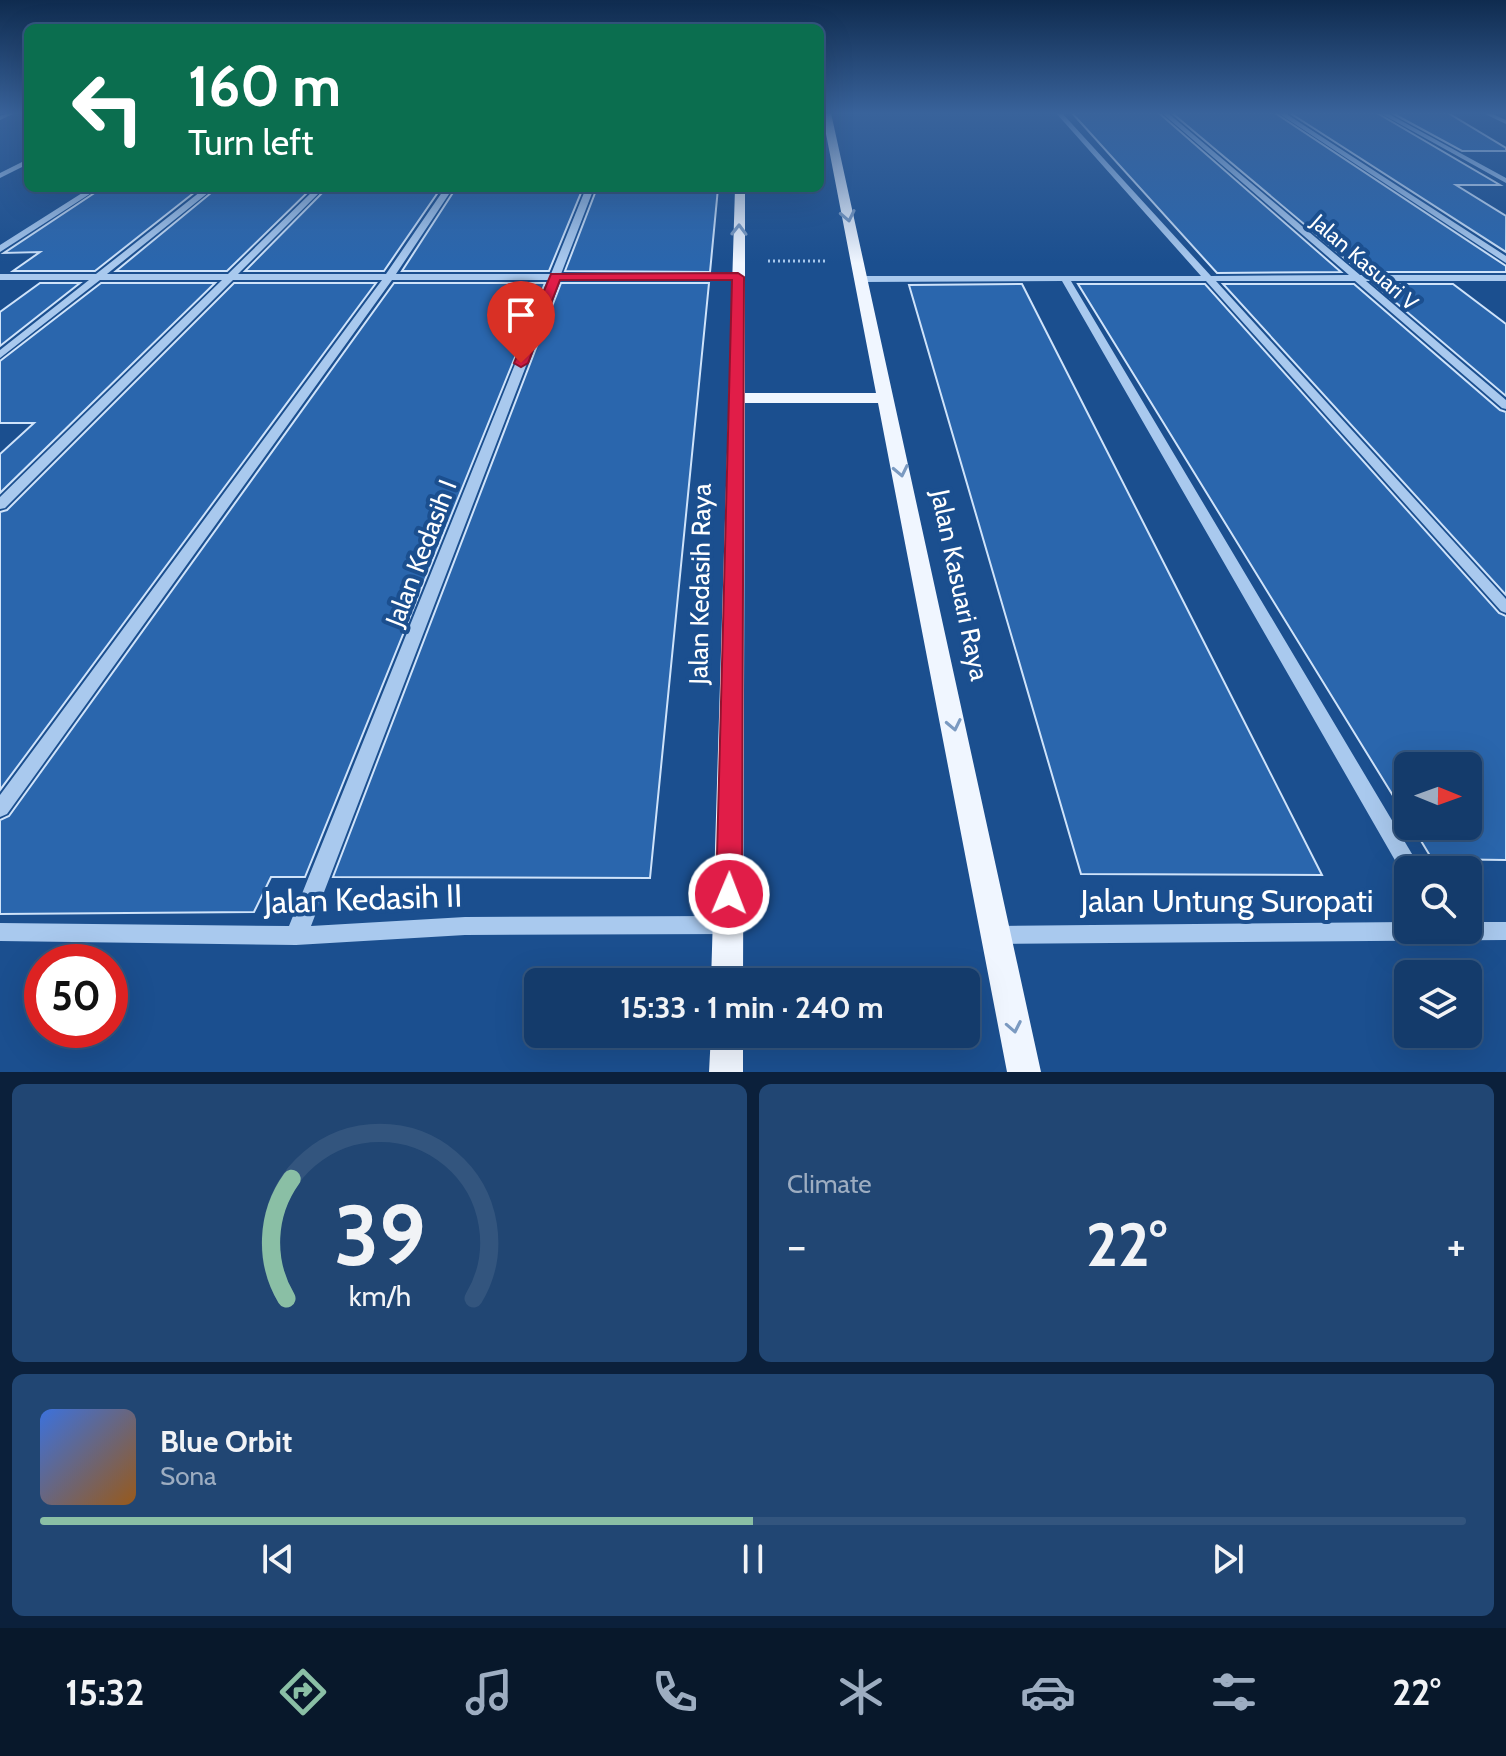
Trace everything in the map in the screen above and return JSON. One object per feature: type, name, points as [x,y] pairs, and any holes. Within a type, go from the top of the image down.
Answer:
[{"type":"main road","name":"Jalan Kasuari Raya","points":[[837,163],[1024,1072]]},
{"type":"main road","name":"Jalan Kedasih Raya","points":[[727,968],[740,192]]},
{"type":"main road","points":[[737,398],[886,398]]},
{"type":"main road","points":[[726,1072],[727,1048]]},
{"type":"street","points":[[0,176],[24,163]]},
{"type":"street","points":[[1104,163],[1506,608]]},
{"type":"street","name":"Jalan Kasuari V","points":[[1223,163],[1506,406]]},
{"type":"street","points":[[1358,163],[1506,260]]},
{"type":"street","points":[[1473,163],[1506,181]]},
{"type":"street","points":[[0,249],[89,192]]},
{"type":"street","points":[[0,355],[205,192]]},
{"type":"street","points":[[0,505],[316,192]]},
{"type":"street","points":[[0,809],[389,277],[446,192]]},
{"type":"street","name":"Jalan Kedasih I","points":[[296,936],[588,192]]},
{"type":"street","points":[[0,277],[555,277],[738,269]]},
{"type":"street","points":[[859,270],[1065,279],[1506,278]]},
{"type":"street","points":[[1065,279],[1403,856]]},
{"type":"street","name":"Jalan Kedasih II","points":[[0,932],[296,936],[465,926],[728,925]]},
{"type":"street","name":"Jalan Untung Suropati","points":[[996,935],[1394,931]]},
{"type":"street","name":"Jalan Untung Suropati","points":[[1482,931],[1506,931]]},
{"type":"path","points":[[738,269],[859,270]]},
{"type":"building","points":[[1117,163],[1216,163],[1341,272],[1217,273]]},
{"type":"building","points":[[1231,163],[1351,163],[1506,266],[1506,272],[1361,272]]},
{"type":"building","points":[[1368,163],[1462,163],[1500,185],[1456,185],[1506,216],[1506,252]]},
{"type":"building","points":[[96,192],[195,192],[95,271],[13,271],[40,252],[4,253]]},
{"type":"building","points":[[212,192],[308,192],[227,271],[116,271]]},
{"type":"building","points":[[323,192],[438,192],[384,271],[245,271]]},
{"type":"building","points":[[453,192],[581,192],[549,271],[402,271]]},
{"type":"building","points":[[595,192],[718,192],[710,272],[565,271]]},
{"type":"building","points":[[40,283],[80,283],[0,346],[0,312]]},
{"type":"building","points":[[101,283],[215,283],[0,493],[0,454],[34,423],[0,423],[0,361]]},
{"type":"building","points":[[234,283],[376,283],[0,790],[0,512],[7,510]]},
{"type":"building","points":[[394,283],[545,283],[305,877],[271,877],[254,912],[0,914],[0,820],[9,816]]},
{"type":"building","points":[[561,283],[709,283],[650,878],[333,877]]},
{"type":"building","points":[[1022,284],[1322,875],[1081,874],[909,285]]},
{"type":"building","points":[[1078,284],[1205,284],[1499,613],[1506,616],[1506,860],[1482,860],[1482,856],[1430,856],[1420,840],[1482,840],[1482,752],[1394,752],[1394,797]]},
{"type":"building","points":[[1223,284],[1354,284],[1506,412],[1506,595]]},
{"type":"building","points":[[1374,284],[1453,284],[1506,324],[1506,396]]},
{"type":"route","points":[[521,363],[555,277],[738,277],[729,894]]}]
